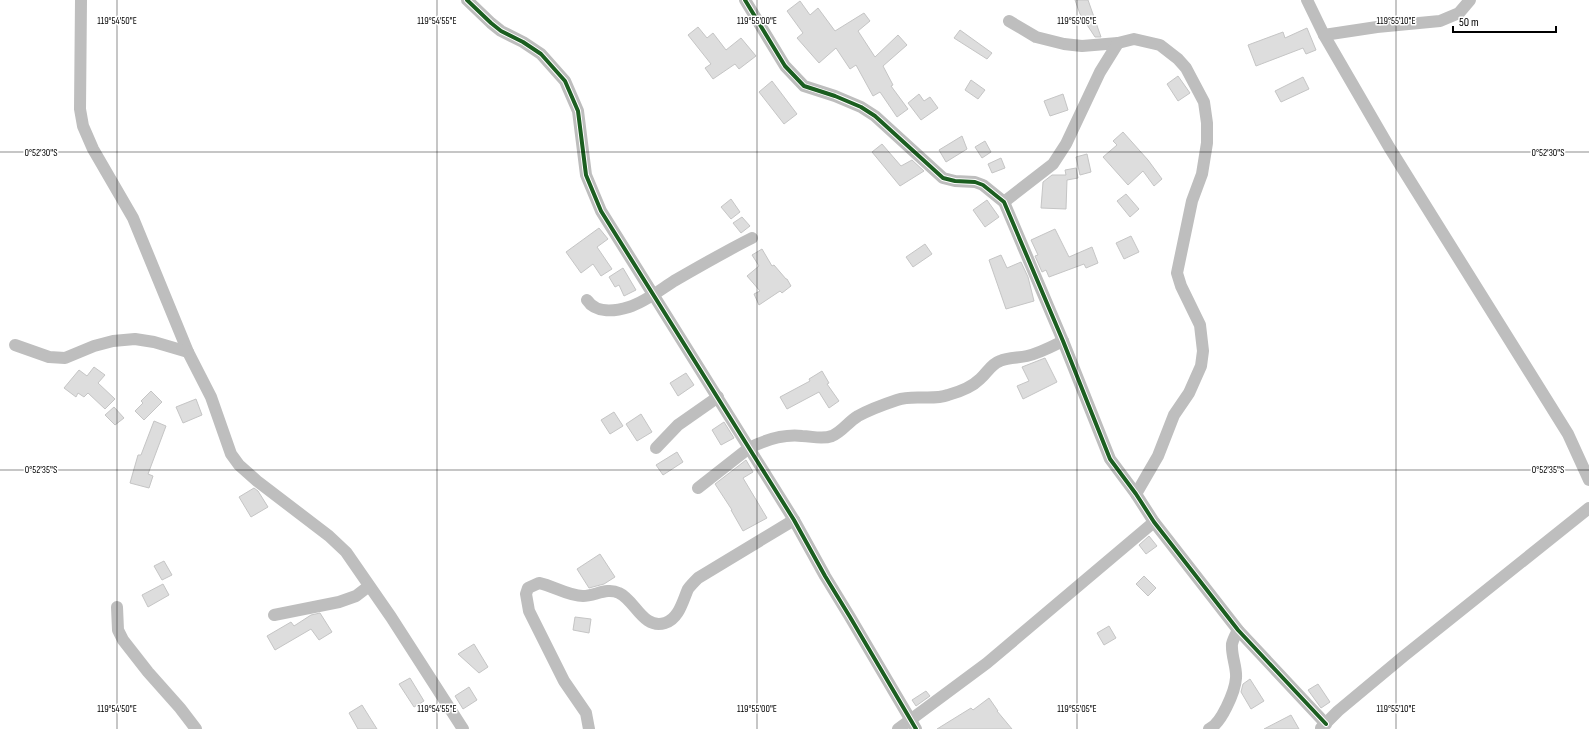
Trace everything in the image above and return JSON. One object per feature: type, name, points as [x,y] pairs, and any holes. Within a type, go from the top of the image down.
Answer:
[{"type":"street","points":[[81,0],[80,109],[83,126],[94,149],[133,218],[188,352],[211,396],[231,454],[239,465],[257,481],[329,536],[346,552],[391,617],[463,729]]},
{"type":"street","points":[[468,0],[501,31],[524,42],[541,54],[565,81],[578,111],[586,175],[601,211],[794,520],[825,576],[913,725]]},
{"type":"street","points":[[745,0],[785,66],[804,86],[861,107],[874,116],[943,178],[955,181],[975,182],[990,190],[1004,202],[1063,341],[1110,458],[1154,522],[1238,630],[1323,726],[1338,710],[1589,508]]},
{"type":"street","points":[[1307,0],[1324,35],[1389,147],[1564,428],[1589,480]]},
{"type":"street","points":[[1324,35],[1377,27],[1440,21],[1460,13],[1470,0]]},
{"type":"street","points":[[1009,21],[1036,37],[1053,42],[1082,46],[1118,43],[1134,39],[1160,45],[1178,58],[1192,77],[1204,102],[1207,123],[1207,143],[1202,174],[1192,201],[1177,273],[1181,286],[1200,325],[1203,351],[1201,366],[1188,393],[1174,415],[1158,456],[1136,494]]},
{"type":"street","points":[[1004,202],[1053,164],[1066,144],[1100,72],[1118,43]]},
{"type":"street","points":[[588,300],[591,306],[598,310],[620,310],[630,307],[703,264],[752,238]]},
{"type":"street","points":[[15,345],[50,357],[65,358],[94,346],[114,341],[135,339],[154,342],[188,352]]},
{"type":"street","points":[[698,488],[749,448],[763,442],[800,435],[825,438],[833,436],[858,416],[899,400],[917,397],[938,398],[948,395],[970,386],[979,380],[998,361],[1040,352],[1063,341]]},
{"type":"street","points":[[656,448],[678,425],[718,397]]},
{"type":"street","points":[[589,729],[586,713],[564,681],[530,612],[526,594],[528,588],[539,583],[575,595],[584,596],[605,591],[618,592],[648,620],[658,624],[666,623],[677,614],[689,588],[698,578],[794,520]]},
{"type":"street","points":[[898,729],[913,725],[1154,522]]},
{"type":"street","points":[[274,615],[339,602],[356,596],[369,586]]},
{"type":"street","points":[[117,607],[118,630],[123,640],[196,729]]},
{"type":"street","points":[[1209,729],[1218,722],[1234,691],[1236,669],[1232,644],[1238,630]]},
{"type":"building","points":[[1075,0],[1088,0],[1101,37],[1095,37],[1080,14]]},
{"type":"building","points":[[800,1],[810,15],[818,8],[835,31],[864,13],[870,21],[858,31],[875,57],[898,35],[907,45],[883,66],[893,85],[891,86],[908,109],[897,117],[880,92],[873,96],[856,65],[850,69],[836,48],[819,63],[797,38],[803,33],[787,11]]},
{"type":"building","points":[[698,27],[707,38],[713,33],[726,50],[741,38],[756,56],[739,69],[735,64],[713,79],[705,68],[711,64],[688,35]]},
{"type":"building","points":[[1307,28],[1316,50],[1306,54],[1303,48],[1256,66],[1248,45],[1283,32],[1285,38]]},
{"type":"building","points":[[960,30],[992,53],[987,59],[954,38]]},
{"type":"building","points":[[1178,76],[1190,93],[1178,101],[1167,84]]},
{"type":"building","points":[[1303,77],[1309,89],[1281,102],[1275,91]]},
{"type":"building","points":[[971,80],[985,90],[978,99],[965,90]]},
{"type":"building","points":[[772,81],[797,114],[784,124],[759,92]]},
{"type":"building","points":[[919,94],[924,101],[930,97],[938,108],[921,120],[908,103]]},
{"type":"building","points":[[1063,94],[1068,110],[1050,116],[1044,101]]},
{"type":"building","points":[[1123,132],[1148,160],[1162,179],[1154,186],[1143,171],[1128,185],[1103,157],[1117,145],[1113,141]]},
{"type":"building","points":[[962,136],[967,149],[946,162],[939,150]]},
{"type":"building","points":[[985,141],[991,152],[982,158],[975,147]]},
{"type":"building","points":[[882,144],[901,166],[912,160],[924,171],[900,186],[872,152]]},
{"type":"building","points":[[1087,154],[1091,172],[1080,175],[1076,157]]},
{"type":"building","points":[[1001,158],[1005,168],[992,173],[988,164]]},
{"type":"building","points":[[1076,168],[1078,178],[1067,180],[1066,209],[1041,208],[1043,182],[1052,175],[1066,175],[1065,170]]},
{"type":"building","points":[[1126,194],[1139,209],[1130,217],[1117,201]]},
{"type":"building","points":[[731,199],[740,212],[731,219],[721,207]]},
{"type":"building","points":[[987,200],[999,217],[985,227],[973,210]]},
{"type":"building","points":[[742,217],[750,226],[741,233],[733,223]]},
{"type":"building","points":[[599,228],[608,239],[597,247],[612,269],[601,276],[593,264],[581,273],[566,252]]},
{"type":"building","points":[[1055,229],[1069,257],[1092,247],[1098,263],[1086,268],[1084,264],[1049,277],[1046,270],[1042,272],[1035,256],[1038,255],[1031,240]]},
{"type":"building","points":[[1131,236],[1139,252],[1124,259],[1116,243]]},
{"type":"building","points":[[925,244],[932,254],[913,267],[906,257]]},
{"type":"building","points":[[762,249],[772,266],[774,265],[787,279],[791,286],[782,293],[780,291],[759,305],[754,294],[760,291],[747,276],[759,266],[752,255]]},
{"type":"building","points":[[1001,255],[1007,268],[1021,262],[1028,277],[1034,301],[1006,309],[989,260]]},
{"type":"building","points":[[623,268],[636,290],[624,296],[619,285],[615,287],[609,277]]},
{"type":"building","points":[[1045,358],[1057,382],[1023,399],[1017,386],[1029,381],[1022,367]]},
{"type":"building","points":[[94,367],[105,375],[98,383],[115,399],[105,409],[88,393],[84,397],[78,393],[76,397],[64,388],[79,370],[87,376]]},
{"type":"building","points":[[822,371],[829,383],[827,384],[839,401],[829,408],[819,392],[787,409],[780,397],[810,381],[809,379]]},
{"type":"building","points":[[686,373],[694,385],[678,396],[670,383]]},
{"type":"building","points":[[151,391],[162,402],[144,420],[135,411],[143,403],[141,401]]},
{"type":"building","points":[[196,399],[202,415],[183,423],[176,407]]},
{"type":"building","points":[[114,407],[124,418],[115,425],[105,415]]},
{"type":"building","points":[[614,412],[623,426],[610,434],[601,420]]},
{"type":"building","points":[[641,414],[652,432],[637,441],[626,424]]},
{"type":"building","points":[[154,421],[166,426],[148,474],[153,476],[149,488],[130,483],[138,455],[141,455]]},
{"type":"building","points":[[724,422],[734,438],[721,445],[712,430]]},
{"type":"building","points":[[677,452],[683,462],[663,475],[656,465]]},
{"type":"building","points":[[746,460],[753,472],[743,478],[767,518],[743,531],[732,510],[715,484]]},
{"type":"building","points":[[254,488],[258,491],[268,507],[251,517],[239,497]]},
{"type":"building","points":[[1149,536],[1157,546],[1146,554],[1139,545]]},
{"type":"building","points":[[600,554],[615,577],[604,584],[589,588],[577,569]]},
{"type":"building","points":[[164,561],[172,575],[162,580],[154,566]]},
{"type":"building","points":[[1144,576],[1156,588],[1148,596],[1136,584]]},
{"type":"building","points":[[163,584],[169,595],[148,607],[142,595]]},
{"type":"building","points":[[320,613],[332,632],[319,640],[311,629],[275,650],[267,636],[291,622],[294,626],[311,615]]},
{"type":"building","points":[[575,617],[591,619],[589,633],[573,630]]},
{"type":"building","points":[[1109,626],[1116,638],[1104,645],[1097,633]]},
{"type":"building","points":[[474,644],[488,667],[479,673],[458,654]]},
{"type":"building","points":[[410,678],[424,701],[414,707],[399,684]]},
{"type":"building","points":[[1250,679],[1264,701],[1251,709],[1241,692],[1243,684]]},
{"type":"building","points":[[1318,684],[1330,702],[1321,708],[1308,690]]},
{"type":"building","points":[[469,687],[477,700],[463,709],[455,696]]},
{"type":"building","points":[[926,691],[930,696],[916,706],[912,700]]},
{"type":"building","points":[[989,698],[997,711],[1012,729],[937,729],[971,708],[973,710]]},
{"type":"building","points":[[362,705],[377,729],[358,729],[349,713]]},
{"type":"building","points":[[1291,715],[1299,729],[1264,729]]},
{"type":"cycle path","points":[[467,0],[501,31],[523,42],[541,54],[565,81],[578,111],[586,175],[601,211],[794,520],[825,576],[916,729]]},
{"type":"cycle path","points":[[745,0],[785,66],[804,86],[835,96],[861,107],[875,116],[943,178],[955,181],[975,182],[983,185],[1004,202],[1063,341],[1110,459],[1136,494],[1154,522],[1238,630],[1326,724]]}]
